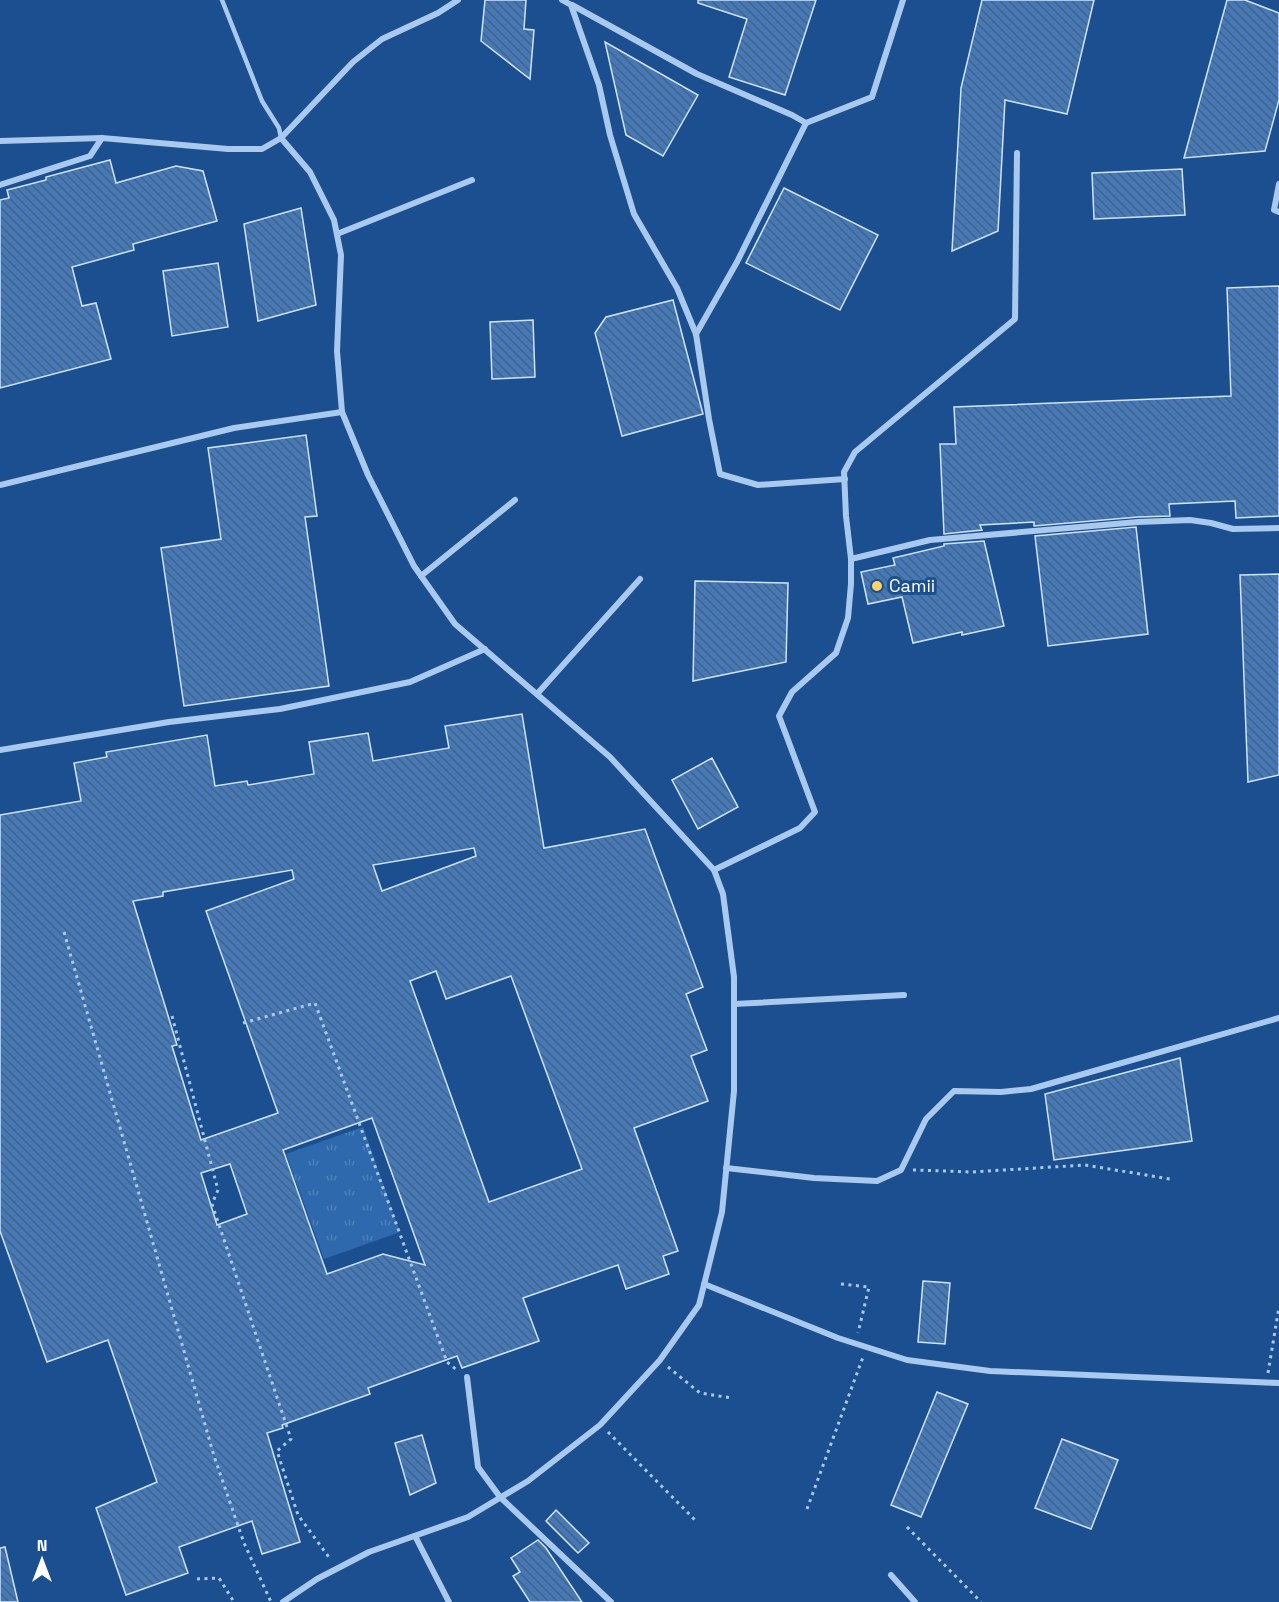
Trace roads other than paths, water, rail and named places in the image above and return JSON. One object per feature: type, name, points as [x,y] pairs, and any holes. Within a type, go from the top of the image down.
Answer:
[{"type":"street","points":[[0,141],[102,138],[228,149],[262,149],[281,138],[353,62],[382,39],[438,13],[458,0]]},
{"type":"street","points":[[562,0],[697,74],[806,123]]},
{"type":"street","points":[[696,334],[737,262],[806,123],[872,97],[903,0]]},
{"type":"street","points":[[571,4],[599,85],[610,135],[634,214],[677,288],[696,334],[720,474],[758,486],[845,479]]},
{"type":"street","points":[[0,185],[90,156],[102,138]]},
{"type":"street","points":[[281,138],[310,172],[334,220],[341,255],[337,351],[342,412],[368,476],[414,566],[455,624],[610,757],[714,870],[723,894],[734,977],[734,1091],[722,1212],[699,1305],[660,1360],[600,1425],[528,1481],[468,1517],[369,1552],[317,1579],[283,1602]]},
{"type":"street","points":[[714,870],[800,828],[815,812],[779,716],[792,692],[836,653],[848,618],[851,559],[844,472],[855,452],[1015,319],[1017,153]]},
{"type":"street","points":[[337,234],[472,180]]},
{"type":"street","points":[[1279,184],[1274,210],[1279,212]]},
{"type":"street","points":[[0,485],[234,428],[342,412]]},
{"type":"street","points":[[421,576],[515,500]]},
{"type":"street","points":[[851,559],[930,540],[1138,522],[1190,520],[1233,529],[1279,528]]},
{"type":"street","points":[[537,694],[640,579]]},
{"type":"street","points":[[0,750],[169,722],[280,709],[410,682],[484,649]]},
{"type":"street","points":[[734,1004],[904,995]]},
{"type":"street","points":[[726,1168],[814,1178],[877,1181],[901,1170],[926,1119],[954,1090],[1001,1092],[1031,1089],[1279,1018]]},
{"type":"street","points":[[704,1284],[838,1338],[908,1360],[990,1371],[1279,1383]]},
{"type":"street","points":[[467,1377],[478,1467],[501,1497],[611,1602]]},
{"type":"street","points":[[415,1536],[449,1602]]},
{"type":"street","points":[[891,1575],[915,1602]]},
{"type":"lane","points":[[222,0],[262,101],[279,128],[281,138]]},
{"type":"place","name":"Camii","points":[[877,586]]}]
